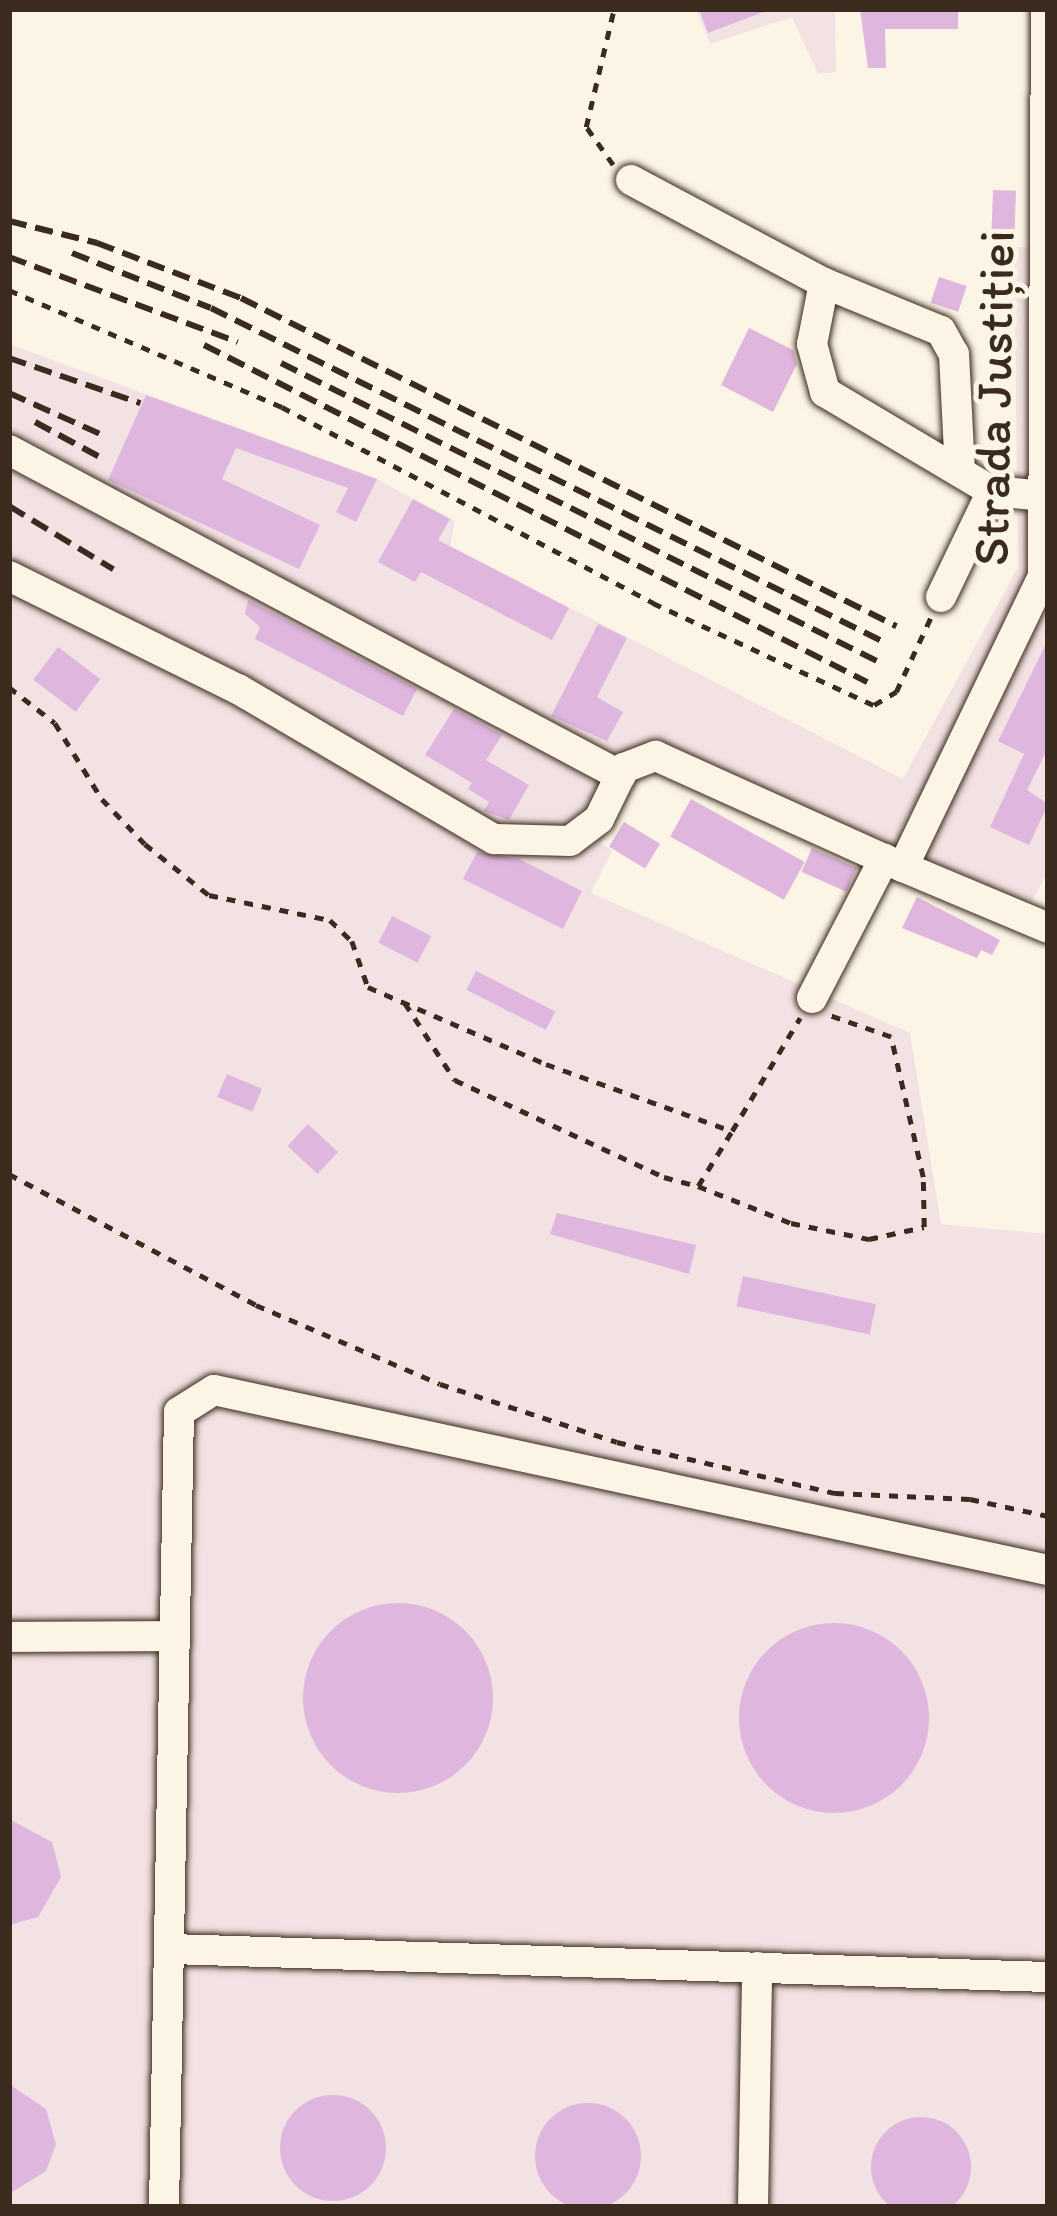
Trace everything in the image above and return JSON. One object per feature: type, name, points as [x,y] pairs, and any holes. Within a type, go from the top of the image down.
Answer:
[{"type":"street","name":"Strada Justiției","points":[[812,998],[894,863],[1035,607],[1045,496],[1046,9]]},
{"type":"street","points":[[631,180],[824,283],[941,331],[954,354],[960,472]]},
{"type":"street","points":[[824,283],[812,344],[825,392],[992,491],[1045,496]]},
{"type":"street","points":[[9,451],[621,776]]},
{"type":"street","points":[[940,597],[992,491]]},
{"type":"street","points":[[9,575],[238,689],[494,839],[570,841],[599,819],[621,776],[656,756],[894,863],[1043,917]]},
{"type":"street","points":[[164,2207],[179,1412],[214,1390],[1048,1570]]},
{"type":"street","points":[[9,1637],[175,1636]]},
{"type":"street","points":[[171,1948],[1048,1977]]},
{"type":"street","points":[[753,2207],[757,1967]]},
{"type":"path","points":[[614,9],[586,128],[631,180]]},
{"type":"path","points":[[9,290],[282,407],[652,603],[874,705],[896,692],[940,597]]},
{"type":"path","points":[[9,687],[56,723],[102,800],[145,844],[209,895],[330,920],[352,941],[368,987],[732,1131]]},
{"type":"path","points":[[405,1003],[455,1080],[698,1186],[791,1223],[868,1239],[901,1237],[930,1216],[891,1037],[806,1007],[698,1186]]},
{"type":"path","points":[[9,1174],[256,1305],[507,1406],[835,1493],[970,1498],[1048,1516]]},
{"type":"shaded area","points":[[696,9],[835,9],[836,72],[818,74],[792,17],[710,44]]},
{"type":"shaded area","points":[[1014,247],[1048,249],[1048,871],[1015,929],[648,769],[601,843],[612,851],[591,893],[910,1033],[941,1224],[1048,1234],[1048,2207],[9,2207],[9,344],[377,479],[455,521],[450,546],[903,779],[1018,567]]},
{"type":"building","points":[[699,9],[766,9],[766,11],[708,33]]},
{"type":"building","points":[[860,9],[958,9],[958,29],[885,29],[886,68],[868,68]]},
{"type":"building","points":[[993,190],[1016,191],[1014,240],[991,239]]},
{"type":"building","points":[[939,277],[967,286],[958,312],[931,303]]},
{"type":"building","points":[[749,328],[793,350],[797,364],[773,412],[721,385]]},
{"type":"building","points":[[146,395],[377,479],[356,522],[336,512],[348,488],[236,448],[222,479],[320,525],[299,569],[108,480]]},
{"type":"building","points":[[413,499],[450,519],[438,540],[569,608],[552,640],[421,572],[415,582],[378,562]]},
{"type":"building","points":[[248,600],[417,689],[403,716],[255,639],[260,627],[245,614]]},
{"type":"building","points":[[598,624],[627,638],[597,697],[623,712],[607,741],[551,716]]},
{"type":"building","points":[[1048,640],[1048,748],[1027,790],[1048,804],[1029,845],[990,827],[1024,754],[998,741]]},
{"type":"building","points":[[58,647],[100,679],[76,712],[33,680]]},
{"type":"building","points":[[454,709],[502,735],[486,760],[529,785],[509,820],[484,811],[489,802],[468,789],[472,783],[425,755]]},
{"type":"building","points":[[691,799],[805,862],[784,900],[670,837]]},
{"type":"building","points":[[624,822],[660,844],[645,868],[609,847]]},
{"type":"building","points":[[812,848],[857,868],[846,892],[801,872]]},
{"type":"building","points":[[477,852],[519,859],[582,891],[563,929],[463,879]]},
{"type":"building","points":[[917,897],[1000,940],[992,955],[981,950],[977,958],[902,928]]},
{"type":"building","points":[[392,916],[431,936],[418,963],[378,943]]},
{"type":"building","points":[[476,971],[555,1011],[546,1030],[466,990]]},
{"type":"building","points":[[227,1074],[262,1089],[252,1112],[217,1097]]},
{"type":"building","points":[[308,1124],[338,1152],[318,1174],[288,1146]]},
{"type":"building","points":[[557,1213],[696,1245],[689,1274],[550,1234]]},
{"type":"building","points":[[743,1276],[876,1304],[870,1335],[737,1306]]},
{"type":"building","points":[[398,1603],[434,1610],[465,1631],[486,1662],[493,1698],[486,1734],[465,1765],[434,1786],[398,1793],[362,1786],[331,1765],[310,1734],[303,1698],[310,1662],[331,1631],[362,1610]]},
{"type":"building","points":[[834,1623],[870,1630],[901,1651],[922,1682],[929,1718],[922,1754],[901,1785],[870,1806],[834,1813],[798,1806],[767,1785],[746,1754],[739,1718],[746,1682],[767,1651],[798,1630]]},
{"type":"building","points":[[9,1819],[52,1842],[61,1877],[38,1917],[9,1925]]},
{"type":"building","points":[[9,2084],[46,2109],[56,2144],[46,2171],[9,2194]]},
{"type":"building","points":[[333,2095],[353,2099],[370,2111],[382,2128],[386,2148],[382,2168],[370,2185],[353,2197],[333,2201],[313,2197],[296,2185],[284,2168],[280,2148],[284,2128],[296,2111],[313,2099]]},
{"type":"building","points":[[588,2103],[608,2107],[625,2119],[637,2136],[641,2156],[637,2176],[625,2193],[608,2205],[588,2209],[568,2205],[551,2193],[539,2176],[535,2156],[539,2136],[551,2119],[568,2107]]},
{"type":"building","points":[[921,2117],[949,2125],[963,2139],[971,2167],[963,2195],[949,2209],[921,2217],[893,2209],[879,2195],[871,2167],[879,2139],[893,2125]]},
{"type":"railway","points":[[9,221],[97,243],[241,298],[896,626]]},
{"type":"railway","points":[[72,253],[211,308],[886,643]]},
{"type":"railway","points":[[9,257],[238,342]]},
{"type":"railway","points":[[204,345],[867,682]]},
{"type":"railway","points":[[9,358],[140,403]]},
{"type":"railway","points":[[281,363],[877,661]]},
{"type":"railway","points":[[9,393],[107,437]]},
{"type":"railway","points":[[35,422],[98,456]]},
{"type":"railway","points":[[9,506],[113,569]]}]
